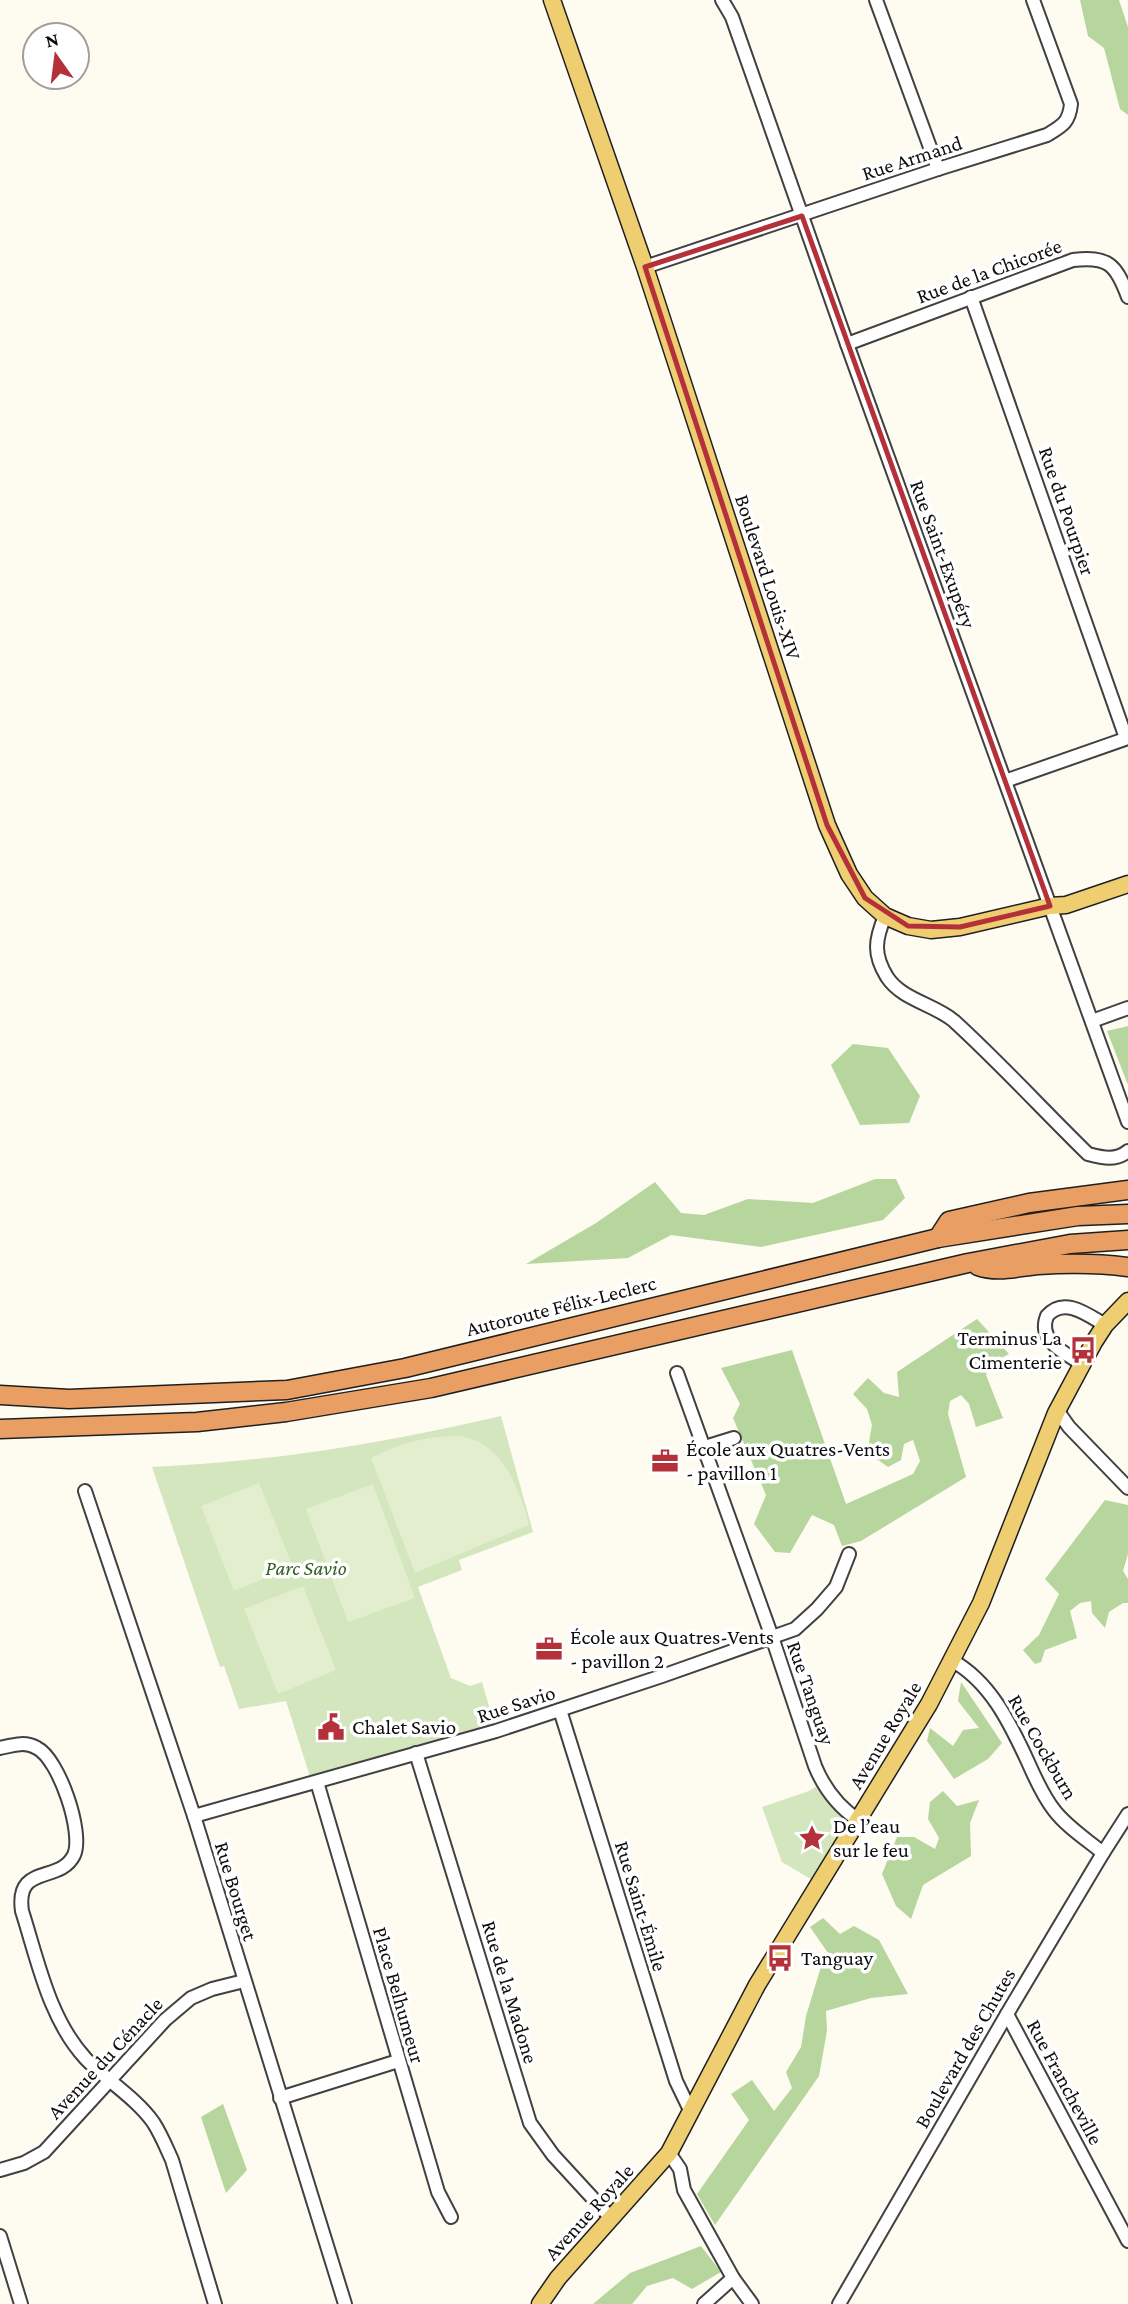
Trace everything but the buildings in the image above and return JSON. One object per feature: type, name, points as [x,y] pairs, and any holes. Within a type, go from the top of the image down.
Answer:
[{"type":"highway","points":[[938,1238],[950,1221],[1029,1203],[1128,1190]]},
{"type":"highway","name":"Autoroute Félix-Leclerc","points":[[0,1395],[69,1399],[287,1390],[405,1368],[938,1238],[1078,1216],[1128,1214]]},
{"type":"highway","points":[[0,1429],[197,1422],[286,1412],[418,1390],[968,1263],[1070,1244],[1128,1240]]},
{"type":"highway","points":[[968,1263],[991,1271],[1066,1264],[1128,1267]]},
{"type":"main road","name":"Boulevard Louis-XIV","points":[[552,0],[645,267],[827,825],[849,874],[865,898],[885,916],[908,926],[931,930],[960,927],[1050,906],[1066,905],[1128,884]]},
{"type":"main road","name":"Avenue Royale","points":[[540,2304],[558,2278],[610,2217],[619,2211],[669,2153],[757,1984],[929,1704],[981,1603],[1057,1410],[1105,1325],[1128,1301]]},
{"type":"street","name":"Rue Saint-Exupéry","points":[[722,0],[732,17],[1128,1122]]},
{"type":"street","points":[[876,0],[938,169]]},
{"type":"street","name":"Rue Armand","points":[[645,267],[1047,135],[1062,125],[1070,116],[1071,104],[1033,0]]},
{"type":"street","name":"Rue de la Chicorée","points":[[847,344],[1073,260],[1094,258],[1110,265],[1121,278],[1128,297]]},
{"type":"street","name":"Rue du Pourpier","points":[[971,297],[1127,738]]},
{"type":"street","points":[[1005,781],[1127,738]]},
{"type":"street","points":[[885,916],[877,936],[877,958],[888,979],[902,992],[951,1019],[1088,1154],[1105,1159],[1119,1157],[1128,1151]]},
{"type":"street","points":[[1091,1021],[1128,1008]]},
{"type":"street","points":[[1082,1363],[1059,1350],[1049,1340],[1045,1327],[1047,1316],[1059,1307],[1072,1307],[1105,1325]]},
{"type":"street","name":"Rue Tanguay","points":[[677,1373],[822,1783],[846,1812],[859,1820]]},
{"type":"street","points":[[1057,1410],[1069,1427],[1128,1488]]},
{"type":"street","points":[[705,1447],[734,1438]]},
{"type":"street","name":"Rue Bourget","points":[[85,1492],[194,1816],[345,2304]]},
{"type":"street","name":"Rue Savio","points":[[194,1816],[560,1710],[795,1629],[836,1587],[849,1554]]},
{"type":"street","name":"Rue Cockburn","points":[[951,1660],[977,1677],[995,1702],[1014,1732],[1053,1809],[1069,1826],[1103,1853]]},
{"type":"street","name":"Rue Saint-Émile","points":[[560,1710],[676,2081],[690,2110]]},
{"type":"street","points":[[0,1748],[27,1744],[38,1748],[51,1761],[63,1783],[77,1840],[76,1852],[70,1862],[34,1878],[26,1885],[20,1896],[22,1911],[55,2012],[67,2034],[86,2059],[151,2120],[163,2140],[172,2160],[215,2304]]},
{"type":"street","name":"Rue de la Madone","points":[[416,1753],[530,2123],[553,2155],[610,2217]]},
{"type":"street","name":"Place Belhumeur","points":[[317,1782],[438,2192],[452,2217]]},
{"type":"street","name":"Boulevard des Chutes","points":[[839,2304],[1007,2014],[1128,1814]]},
{"type":"street","name":"Avenue du Cénacle","points":[[0,2171],[24,2163],[44,2152],[165,2020],[191,1998],[243,1981]]},
{"type":"street","name":"Rue Francheville","points":[[1007,2014],[1128,2241]]},
{"type":"street","points":[[280,2098],[398,2061]]},
{"type":"street","points":[[669,2153],[680,2169],[684,2190],[733,2278],[752,2304]]},
{"type":"street","points":[[0,2236],[22,2304]]},
{"type":"street","points":[[704,2304],[733,2278]]},
{"type":"highlighted area","points":[[802,216],[1050,906],[960,927],[908,926],[865,898],[827,825],[645,267]]},
{"type":"green space","points":[[1080,0],[1119,0],[1128,27],[1128,115],[1120,109],[1104,48],[1088,36]]},
{"type":"green space","points":[[1128,1026],[1128,1085],[1107,1031]]},
{"type":"green space","points":[[853,1044],[888,1048],[920,1096],[909,1123],[860,1125],[831,1065]]},
{"type":"green space","points":[[875,1179],[896,1179],[905,1198],[883,1220],[761,1247],[671,1235],[628,1258],[526,1264],[596,1223],[655,1182],[681,1213],[704,1215],[748,1199],[813,1203]]},
{"type":"green space","points":[[977,1319],[1009,1354],[989,1364],[986,1375],[1003,1418],[976,1427],[969,1404],[961,1395],[950,1401],[948,1414],[966,1477],[861,1541],[842,1546],[834,1525],[812,1515],[790,1553],[775,1552],[754,1524],[766,1495],[733,1418],[740,1404],[721,1368],[792,1350],[846,1504],[913,1474],[920,1461],[913,1440],[904,1444],[901,1460],[888,1467],[874,1457],[869,1442],[872,1425],[867,1409],[853,1394],[868,1378],[884,1393],[899,1397],[897,1372]]},
{"type":"green space","name":"Parc Savio","points":[[501,1416],[533,1532],[459,1560],[462,1570],[418,1587],[451,1678],[470,1686],[482,1682],[496,1731],[312,1783],[286,1701],[239,1709],[224,1666],[220,1667],[152,1467],[240,1461],[328,1450]]},
{"type":"green space","points":[[458,1436],[473,1439],[497,1456],[514,1482],[529,1525],[415,1573],[371,1458],[413,1441]]},
{"type":"green space","points":[[259,1483],[293,1567],[234,1591],[201,1506]]},
{"type":"green space","points":[[373,1484],[415,1598],[348,1622],[306,1509]]},
{"type":"green space","points":[[1105,1500],[1128,1505],[1128,1554],[1123,1571],[1128,1579],[1128,1603],[1123,1603],[1109,1612],[1105,1628],[1092,1613],[1091,1601],[1080,1603],[1070,1611],[1077,1638],[1045,1650],[1041,1662],[1035,1664],[1023,1650],[1039,1635],[1059,1594],[1045,1579]]},
{"type":"green space","points":[[303,1586],[336,1670],[278,1694],[244,1609]]},
{"type":"green space","points":[[961,1682],[1002,1743],[988,1759],[954,1779],[927,1741],[930,1728],[953,1746],[963,1730],[979,1728],[958,1701]]},
{"type":"green space","points":[[822,1783],[858,1820],[819,1884],[782,1862],[762,1807],[809,1791]]},
{"type":"green space","points":[[943,1791],[957,1806],[979,1800],[970,1823],[971,1856],[923,1885],[911,1919],[896,1906],[882,1874],[897,1837],[914,1837],[935,1849],[939,1838],[928,1819],[930,1802]]},
{"type":"green space","points":[[823,1918],[840,1934],[854,1926],[879,1940],[908,1994],[871,1998],[826,2011],[827,2031],[819,2076],[715,2225],[697,2194],[749,2120],[731,2094],[752,2080],[774,2111],[792,2088],[786,2072],[801,2047],[806,2016],[823,1960],[828,1953],[810,1927]]},
{"type":"green space","points":[[223,2104],[247,2170],[226,2193],[201,2117]]},
{"type":"green space","points":[[701,2246],[721,2272],[692,2289],[673,2278],[647,2286],[632,2304],[593,2304],[630,2273]]},
{"type":"place","name":"Terminus La Cimenterie","points":[[1083,1350]]},
{"type":"place","name":"École aux Quatres-Vents - pavillon 1","points":[[665,1461]]},
{"type":"place","name":"École aux Quatres-Vents - pavillon 2","points":[[549,1649]]},
{"type":"place","name":"Chalet Savio","points":[[331,1727]]},
{"type":"place","name":"De l’eau sur le feu","points":[[812,1838]]},
{"type":"place","name":"Tanguay","points":[[780,1958]]}]
